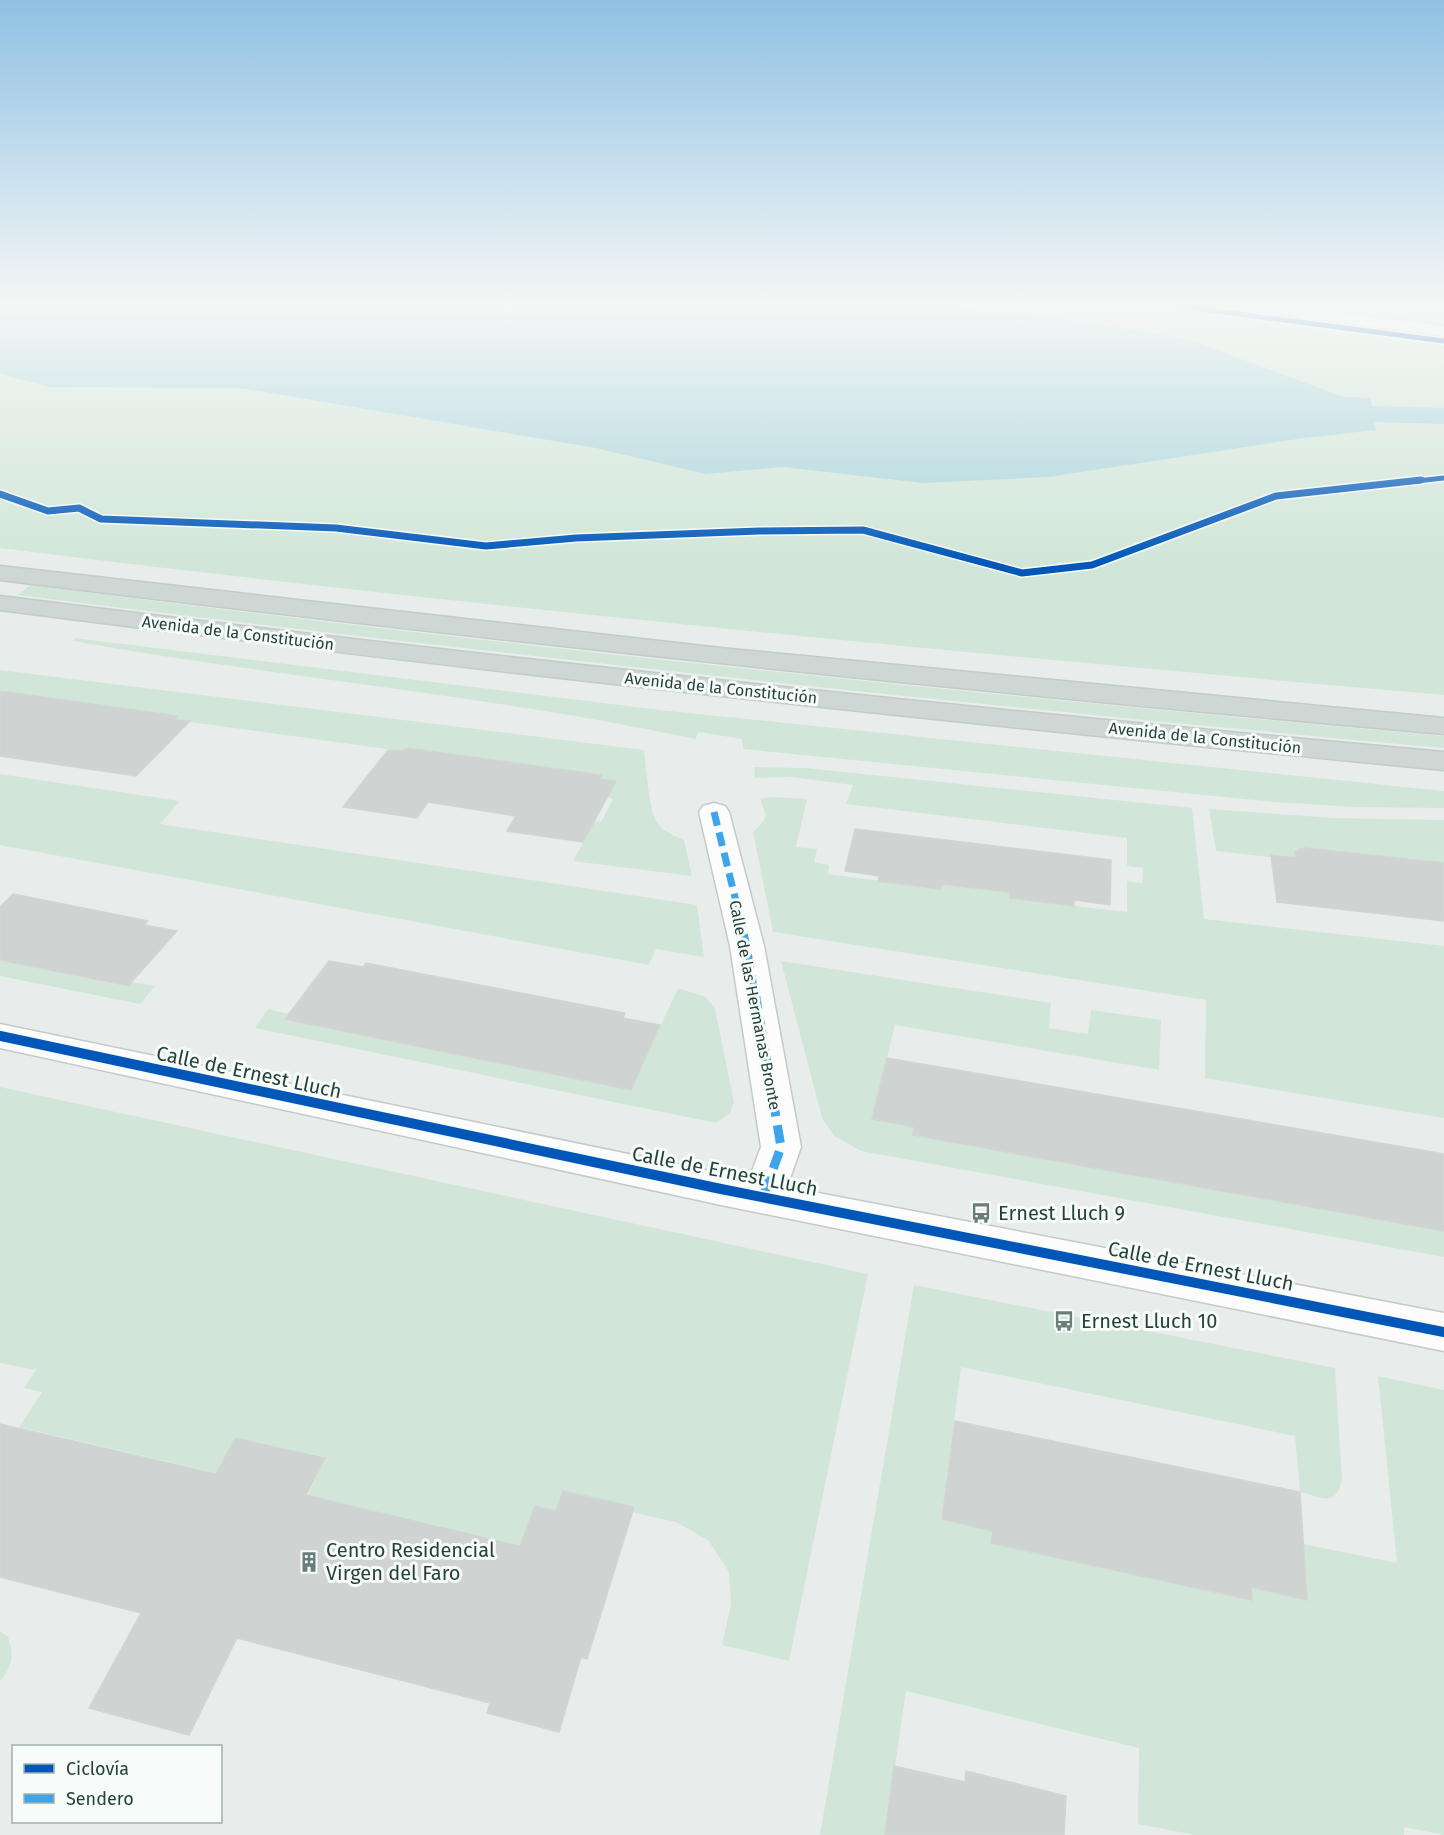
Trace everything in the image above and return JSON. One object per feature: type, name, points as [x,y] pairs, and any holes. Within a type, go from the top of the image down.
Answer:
[{"type":"main road","name":"Avenida de la Constitución","points":[[0,573],[242,603],[756,659],[1444,726]]},
{"type":"main road","name":"Avenida de la Constitución","points":[[0,603],[562,671],[1042,722],[1444,761]]},
{"type":"street","name":"Calle de las Hermanas Bronte","points":[[714,812],[747,946],[781,1147],[763,1197]]},
{"type":"street","name":"Calle de Ernest Lluch","points":[[0,1036],[431,1130],[976,1242],[1444,1332]]},
{"type":"green space","points":[[0,392],[1444,392],[1444,695],[1083,663],[541,610],[0,548]]},
{"type":"green space","points":[[30,585],[736,668],[1444,736],[1444,748],[730,678],[18,595]]},
{"type":"green space","points":[[74,638],[660,710],[1444,791],[1444,808],[1354,807],[1274,802],[743,749],[742,739],[699,732],[695,739],[540,710],[151,654],[73,641]]},
{"type":"green space","points":[[0,670],[644,750],[650,797],[656,821],[672,835],[684,840],[692,876],[573,861],[595,821],[601,822],[613,799],[608,797],[616,782],[407,748],[403,751],[175,720],[0,691]]},
{"type":"green space","points":[[754,767],[805,768],[1192,808],[1204,919],[1444,946],[1444,1118],[1205,1078],[1206,1000],[773,932],[753,832],[766,815],[760,799],[771,797],[807,799],[796,847],[817,849],[814,862],[829,865],[828,874],[940,889],[941,884],[1010,892],[1010,898],[1127,912],[1127,881],[1142,883],[1143,868],[1127,866],[1127,838],[846,804],[853,785],[791,777],[755,778]]},
{"type":"green space","points":[[0,774],[180,801],[160,824],[697,905],[704,957],[656,949],[649,965],[0,845]]},
{"type":"green space","points":[[1209,809],[1333,818],[1444,820],[1444,863],[1305,848],[1300,849],[1300,852],[1295,851],[1296,860],[1216,851]]},
{"type":"green space","points":[[0,960],[127,987],[132,982],[155,986],[140,1004],[0,976]]},
{"type":"green space","points":[[781,961],[1051,1003],[1049,1028],[1088,1034],[1091,1010],[1161,1020],[1159,1070],[895,1025],[872,1119],[914,1127],[913,1135],[1371,1218],[1422,1219],[1422,1227],[1444,1231],[1444,1257],[861,1151],[834,1136],[822,1118]]},
{"type":"green space","points":[[678,988],[706,997],[715,1009],[734,1102],[730,1113],[716,1123],[255,1028],[268,1009],[289,1014],[286,1019],[631,1090]]},
{"type":"green space","points":[[0,1087],[868,1274],[789,1661],[722,1645],[731,1604],[729,1572],[708,1540],[676,1522],[631,1512],[633,1506],[563,1491],[556,1512],[521,1545],[308,1495],[325,1457],[236,1438],[217,1473],[19,1427],[42,1392],[24,1388],[36,1370],[0,1363]]},
{"type":"green space","points":[[914,1285],[1335,1368],[1342,1480],[1336,1494],[1332,1497],[1321,1498],[1300,1492],[1295,1436],[961,1367],[942,1519],[993,1531],[992,1543],[1030,1552],[1150,1565],[1151,1578],[1251,1600],[1251,1587],[1307,1599],[1303,1544],[1397,1563],[1378,1376],[1444,1390],[1444,1835],[1404,1827],[1404,1835],[1195,1835],[1138,1824],[1139,1748],[906,1691],[885,1835],[820,1835]]},
{"type":"green space","points":[[0,1631],[8,1637],[12,1655],[8,1670],[0,1681]]},
{"type":"water","points":[[262,392],[1329,392],[1344,397],[1370,398],[1372,406],[1444,408],[1444,424],[1374,422],[1376,430],[1304,438],[1048,477],[923,483],[783,467],[705,474],[596,448]]},
{"type":"building","points":[[0,691],[178,716],[175,720],[190,721],[136,776],[0,756]]},
{"type":"building","points":[[406,748],[602,775],[600,779],[616,781],[583,842],[507,831],[516,816],[428,802],[417,818],[343,807],[388,750],[403,751]]},
{"type":"building","points":[[855,829],[1111,860],[1110,905],[1074,900],[1074,906],[1010,898],[1010,892],[941,884],[941,889],[878,881],[879,876],[845,871]]},
{"type":"building","points":[[1299,849],[1444,863],[1444,921],[1277,902],[1271,855],[1296,858],[1295,851],[1300,852]]},
{"type":"building","points":[[13,894],[148,921],[144,925],[177,931],[128,986],[0,960],[0,907]]},
{"type":"building","points":[[329,961],[363,967],[366,963],[625,1013],[623,1018],[660,1025],[631,1090],[285,1019]]},
{"type":"building","points":[[887,1058],[1444,1154],[1444,1231],[913,1135],[914,1127],[872,1119]]},
{"type":"building","points":[[955,1421],[1300,1492],[1307,1600],[1251,1587],[1252,1600],[1031,1552],[991,1543],[993,1531],[942,1519]]},
{"type":"building","name":"Centro Residencial Virgen del Faro","points":[[0,1424],[216,1474],[235,1438],[325,1458],[306,1495],[520,1546],[535,1506],[556,1511],[563,1491],[634,1507],[587,1659],[581,1657],[559,1732],[487,1713],[490,1703],[237,1638],[189,1735],[89,1708],[141,1613],[0,1577]]},
{"type":"building","points":[[894,1766],[965,1782],[966,1771],[1066,1796],[1064,1835],[885,1835]]},
{"type":"marked path","points":[[714,812],[747,946],[781,1147],[763,1197]]},
{"type":"cycle path","points":[[0,494],[48,511],[79,508],[101,519],[336,528],[486,546],[576,538],[759,531],[863,530],[1022,573],[1092,565],[1276,496],[1444,478]]},
{"type":"cycle path","points":[[0,1036],[721,1189],[1444,1332]]},
{"type":"place","name":"Ernest Lluch 9","points":[[981,1213]]},
{"type":"place","name":"Ernest Lluch 10","points":[[1064,1321]]},
{"type":"place","name":"Centro Residencial Virgen del Faro","points":[[309,1562]]}]
